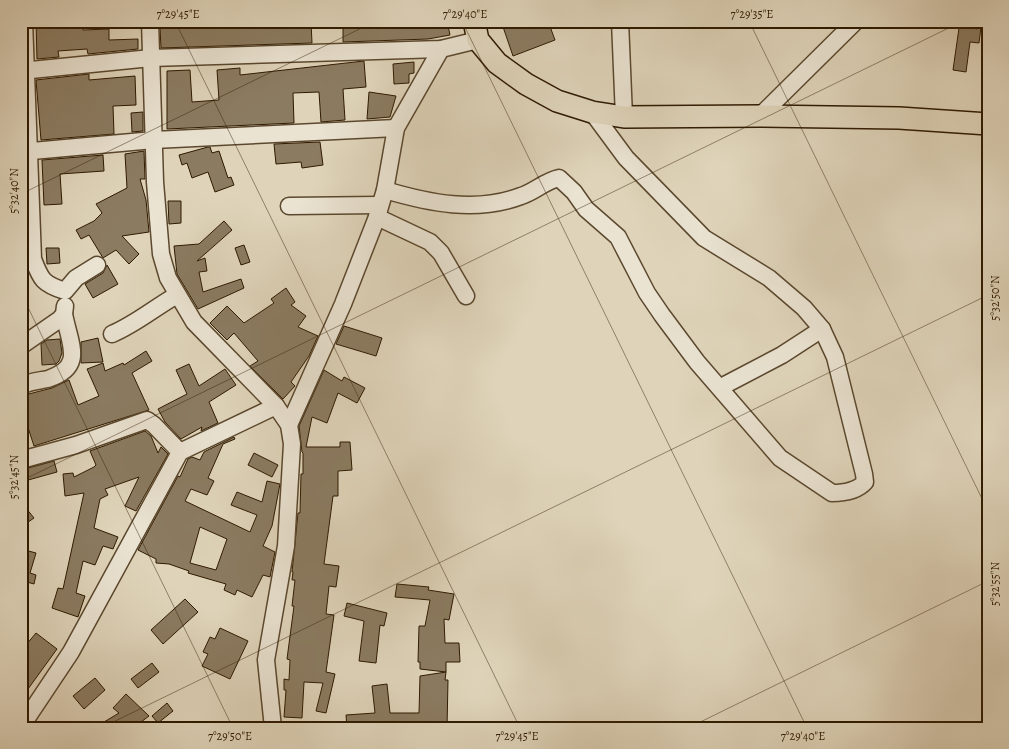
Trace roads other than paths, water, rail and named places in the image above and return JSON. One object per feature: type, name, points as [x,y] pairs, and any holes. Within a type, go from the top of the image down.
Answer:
[{"type":"main road","points":[[476,31],[497,63],[526,84],[557,102],[592,112],[624,117],[899,118],[988,124]]},
{"type":"street","points":[[24,21],[26,237],[32,259],[41,279],[50,286],[65,291]]},
{"type":"street","points":[[150,21],[154,140],[161,254],[168,278],[194,322],[276,406],[289,425],[292,444],[286,546],[266,660],[273,728]]},
{"type":"street","points":[[620,21],[624,117]]},
{"type":"street","points":[[760,116],[856,21]]},
{"type":"street","points":[[24,71],[151,58],[441,49],[476,31]]},
{"type":"street","points":[[289,425],[343,304],[381,204],[396,128],[441,49]]},
{"type":"street","points":[[289,206],[423,201],[470,205],[519,197],[559,178],[574,192],[586,209],[618,237],[642,285],[662,315],[697,362],[721,387],[780,458],[832,493],[840,493],[861,486],[865,482],[864,474],[846,396],[835,358],[822,329],[804,308],[769,278],[704,238],[626,158],[592,112]]},
{"type":"street","points":[[25,151],[154,140],[396,128]]},
{"type":"street","points":[[381,204],[430,242],[440,253],[466,296]]},
{"type":"street","points":[[21,386],[28,382],[60,374],[68,369],[72,360],[64,314],[65,291],[76,278],[97,265]]},
{"type":"street","points":[[112,334],[132,326],[159,305],[177,295]]},
{"type":"street","points":[[21,346],[64,314]]},
{"type":"street","points":[[721,387],[782,354],[822,329]]},
{"type":"street","points":[[21,728],[71,652],[180,452],[276,406]]},
{"type":"street","points":[[21,460],[147,420],[180,452]]}]
